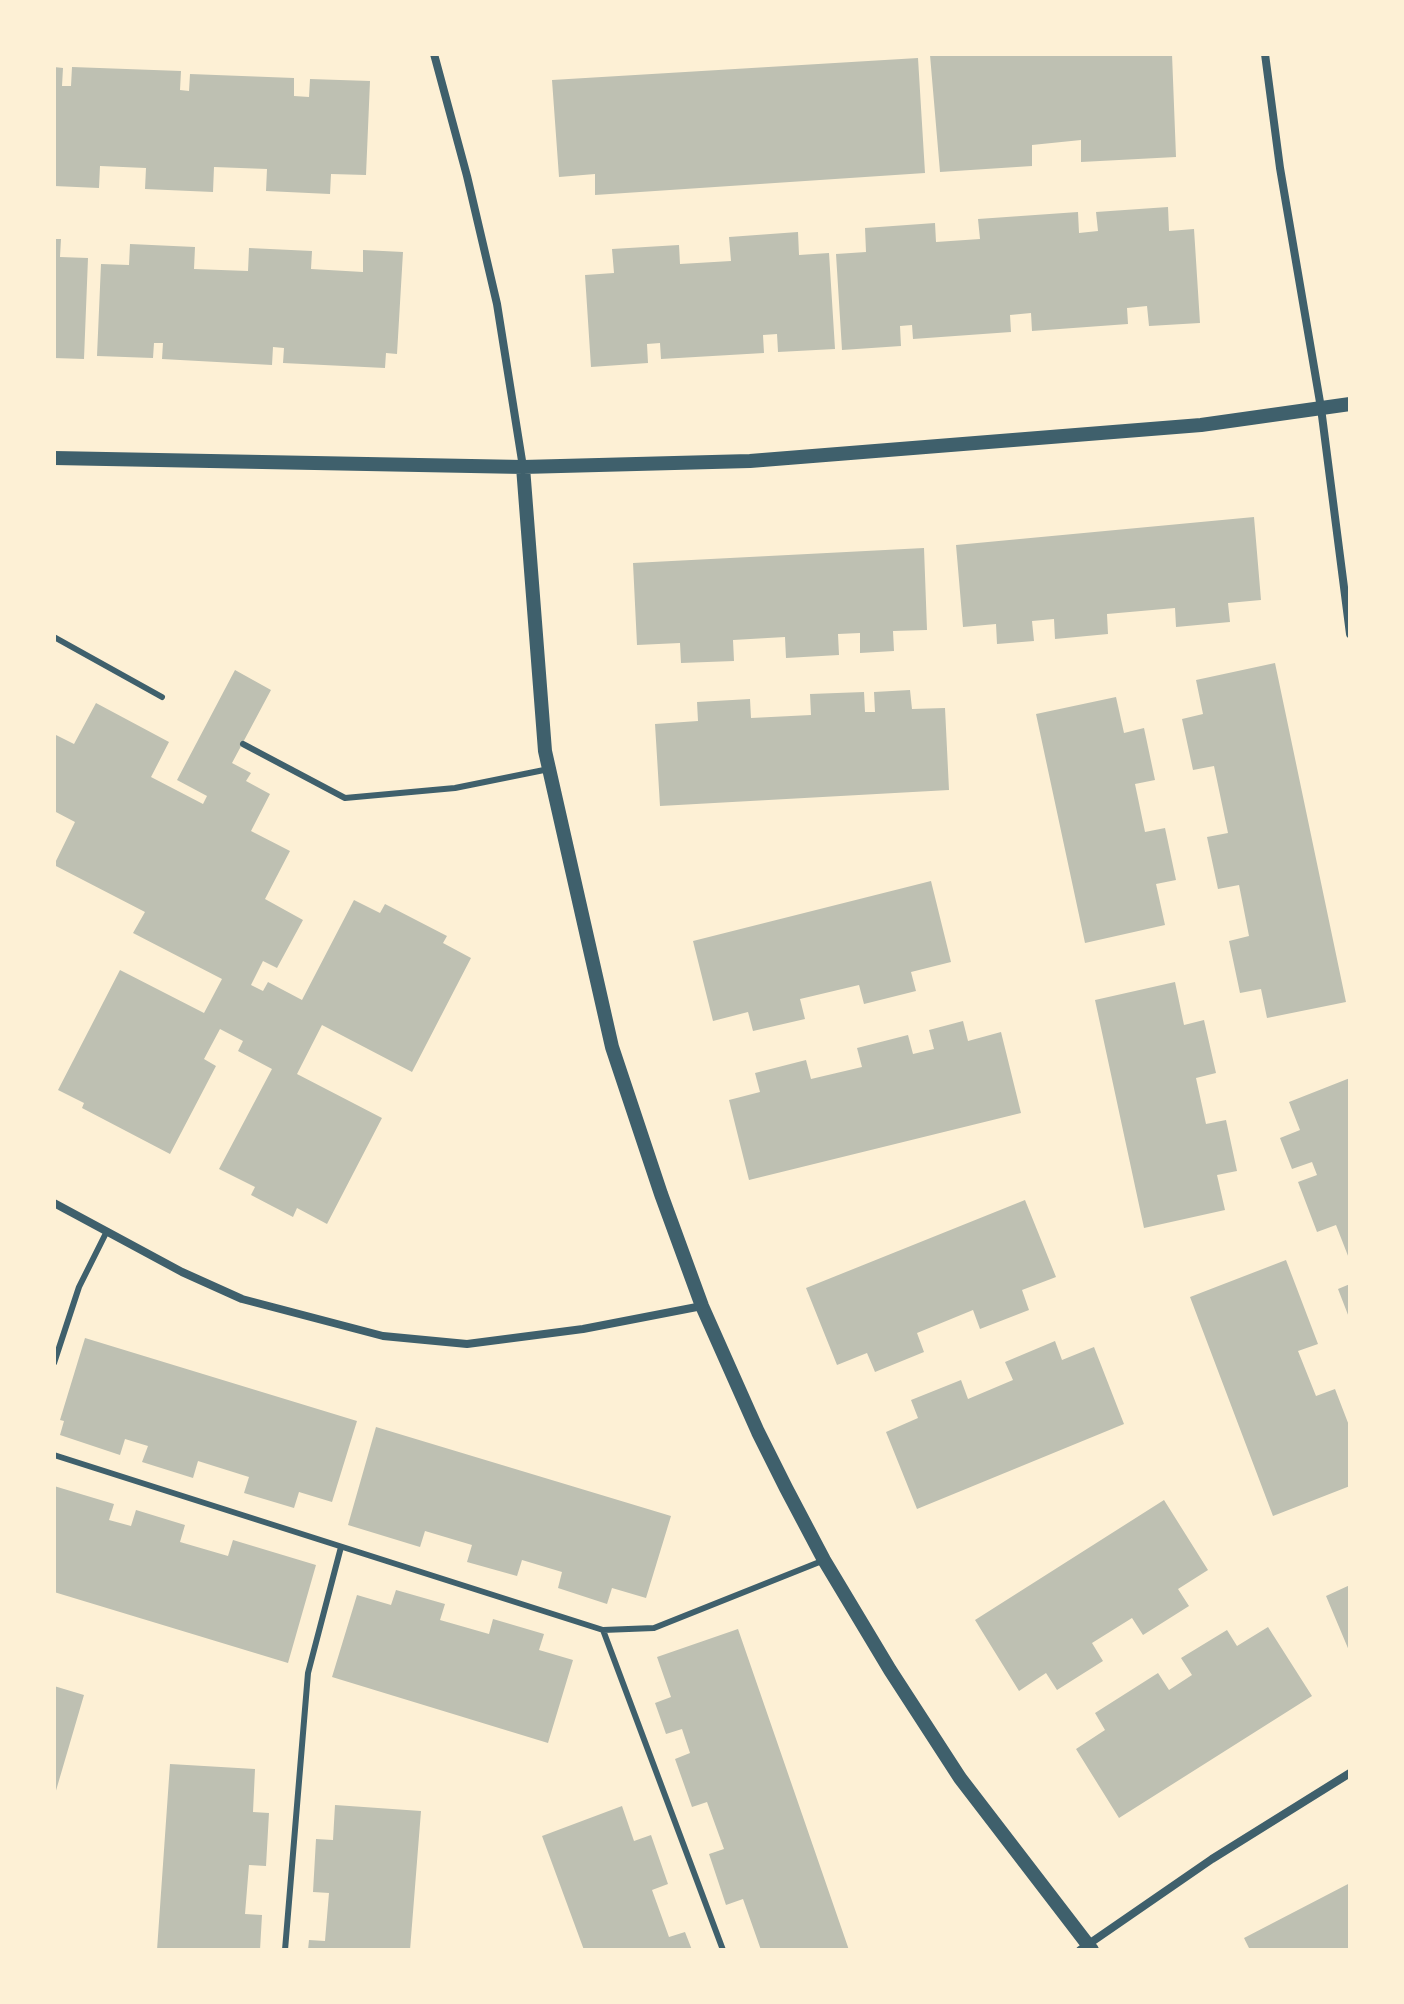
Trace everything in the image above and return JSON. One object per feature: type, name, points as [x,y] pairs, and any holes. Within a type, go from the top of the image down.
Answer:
[{"type":"street","points":[[434,54],[497,304],[523,467],[539,695],[549,769],[612,1047],[702,1306],[758,1432],[824,1560],[960,1778],[1087,1948],[1212,1859],[1350,1773]]},
{"type":"street","points":[[1265,54],[1280,168],[1321,408],[1350,634]]},
{"type":"street","points":[[54,458],[523,467],[750,461],[1201,425],[1350,404]]},
{"type":"street","points":[[54,1203],[182,1272],[242,1299],[383,1336],[467,1344],[583,1329],[702,1306]]},
{"type":"lane","points":[[54,637],[162,697]]},
{"type":"lane","points":[[243,744],[345,798],[455,788],[549,769]]},
{"type":"lane","points":[[54,1363],[79,1287],[107,1231]]},
{"type":"lane","points":[[54,1455],[603,1630],[654,1628],[824,1560]]},
{"type":"lane","points":[[285,1950],[308,1673],[341,1547]]},
{"type":"lane","points":[[603,1630],[723,1950]]},
{"type":"building","points":[[1172,54],[1176,157],[1081,162],[1081,140],[1032,145],[1032,166],[940,172],[930,55]]},
{"type":"building","points":[[918,58],[925,173],[595,195],[595,174],[559,177],[552,80]]},
{"type":"building","points":[[54,67],[63,68],[62,86],[71,86],[72,67],[181,71],[180,90],[189,91],[190,74],[294,78],[294,96],[309,97],[310,79],[370,81],[366,175],[331,174],[330,194],[266,191],[267,169],[214,167],[213,192],[145,189],[146,168],[100,166],[99,188],[54,186]]},
{"type":"building","points":[[1168,207],[1169,231],[1194,229],[1200,323],[1149,326],[1147,306],[1127,308],[1128,324],[1032,331],[1031,313],[1010,315],[1011,332],[913,339],[912,325],[900,326],[901,346],[842,350],[836,254],[866,252],[865,228],[935,223],[936,242],[980,239],[978,219],[1078,212],[1079,233],[1098,231],[1096,212]]},
{"type":"building","points":[[798,232],[799,255],[829,253],[835,349],[778,352],[777,334],[763,335],[764,353],[661,359],[660,343],[647,344],[648,363],[591,367],[585,275],[614,273],[612,249],[679,245],[680,264],[731,261],[729,237]]},
{"type":"building","points":[[54,239],[61,239],[60,257],[88,258],[84,359],[54,358]]},
{"type":"building","points":[[130,244],[195,247],[194,269],[248,271],[249,248],[312,251],[311,269],[363,272],[363,250],[403,252],[397,354],[386,353],[385,368],[283,363],[284,348],[273,347],[272,365],[162,359],[163,343],[154,343],[153,358],[97,356],[101,264],[129,265]]},
{"type":"building","points":[[1254,517],[1261,600],[1228,603],[1230,622],[1176,627],[1175,608],[1107,614],[1108,634],[1055,639],[1054,619],[1032,621],[1034,641],[997,644],[996,624],[963,627],[956,545]]},
{"type":"building","points":[[924,548],[927,630],[893,631],[894,651],[860,653],[860,633],[838,634],[839,655],[786,658],[785,637],[733,640],[734,661],[681,663],[680,643],[637,645],[633,563]]},
{"type":"building","points":[[1275,663],[1346,1002],[1267,1018],[1261,989],[1240,993],[1229,941],[1249,936],[1239,885],[1218,889],[1207,837],[1228,833],[1214,766],[1193,770],[1182,719],[1203,714],[1196,680]]},
{"type":"building","points":[[235,670],[271,690],[232,763],[251,773],[246,781],[270,794],[251,831],[290,851],[265,899],[303,920],[277,968],[263,961],[251,985],[263,991],[268,982],[302,1000],[354,900],[380,913],[385,904],[447,936],[443,943],[471,958],[412,1072],[322,1025],[297,1074],[382,1118],[327,1224],[297,1208],[293,1217],[251,1195],[255,1187],[219,1169],[272,1069],[238,1051],[243,1041],[220,1029],[204,1059],[216,1066],[170,1154],[82,1108],[84,1103],[58,1090],[120,970],[204,1013],[222,979],[133,933],[145,912],[54,865],[75,822],[54,811],[54,734],[74,744],[96,703],[169,742],[151,777],[203,804],[207,796],[177,780]]},
{"type":"building","points":[[910,690],[912,709],[945,708],[949,790],[660,806],[655,724],[698,721],[697,702],[750,699],[751,718],[811,715],[810,694],[864,692],[865,712],[875,712],[874,692]]},
{"type":"building","points":[[1116,697],[1124,733],[1144,728],[1155,780],[1135,784],[1145,832],[1165,828],[1176,880],[1156,884],[1165,925],[1085,943],[1036,714]]},
{"type":"building","points":[[931,881],[951,962],[911,972],[916,991],[864,1004],[859,985],[800,999],[805,1019],[753,1031],[748,1012],[713,1021],[693,941]]},
{"type":"building","points":[[1175,982],[1184,1025],[1204,1020],[1216,1073],[1196,1078],[1206,1124],[1226,1120],[1237,1171],[1217,1175],[1225,1210],[1144,1228],[1095,1000]]},
{"type":"building","points":[[963,1021],[968,1041],[1001,1032],[1021,1113],[749,1180],[729,1100],[760,1092],[755,1073],[806,1060],[811,1079],[862,1067],[857,1048],[908,1035],[913,1054],[934,1049],[929,1030]]},
{"type":"building","points":[[1350,1078],[1350,1261],[1336,1225],[1317,1232],[1298,1182],[1317,1175],[1312,1162],[1292,1169],[1280,1138],[1300,1130],[1289,1102]]},
{"type":"building","points":[[1025,1200],[1056,1277],[1022,1290],[1029,1310],[980,1329],[973,1310],[917,1333],[924,1352],[875,1372],[867,1353],[837,1365],[806,1288]]},
{"type":"building","points":[[1286,1260],[1318,1344],[1298,1351],[1316,1396],[1335,1389],[1350,1428],[1350,1486],[1273,1516],[1190,1297]]},
{"type":"building","points":[[1350,1284],[1350,1320],[1338,1289]]},
{"type":"building","points":[[85,1338],[357,1421],[332,1502],[299,1492],[294,1508],[244,1493],[249,1477],[198,1461],[193,1478],[142,1462],[148,1446],[125,1439],[120,1455],[60,1435],[64,1421],[60,1420]]},
{"type":"building","points":[[1055,1341],[1062,1360],[1094,1347],[1124,1424],[917,1509],[886,1432],[918,1418],[911,1400],[961,1380],[968,1399],[1013,1380],[1005,1362]]},
{"type":"building","points":[[376,1427],[671,1516],[646,1598],[612,1588],[607,1604],[558,1588],[562,1572],[522,1560],[517,1576],[467,1562],[472,1545],[425,1531],[420,1547],[348,1525]]},
{"type":"building","points":[[54,1486],[114,1504],[109,1520],[131,1526],[136,1510],[185,1525],[180,1542],[228,1556],[233,1540],[316,1565],[288,1663],[54,1592]]},
{"type":"building","points":[[1164,1500],[1208,1570],[1178,1589],[1189,1606],[1143,1635],[1132,1618],[1092,1643],[1103,1661],[1057,1690],[1046,1673],[1019,1691],[975,1620]]},
{"type":"building","points":[[1350,1585],[1350,1653],[1326,1596]]},
{"type":"building","points":[[396,1590],[445,1604],[440,1620],[489,1634],[493,1619],[544,1634],[539,1650],[573,1660],[548,1743],[332,1677],[357,1595],[391,1605]]},
{"type":"building","points":[[1268,1627],[1312,1696],[1119,1818],[1076,1749],[1105,1730],[1095,1713],[1158,1673],[1169,1690],[1192,1675],[1181,1658],[1227,1630],[1237,1646]]},
{"type":"building","points":[[738,1629],[849,1950],[761,1950],[743,1899],[726,1905],[709,1854],[724,1849],[707,1802],[692,1807],[675,1759],[690,1753],[682,1729],[666,1734],[655,1703],[671,1697],[657,1657]]},
{"type":"building","points":[[54,1686],[84,1695],[55,1794],[54,1794]]},
{"type":"building","points":[[170,1764],[255,1769],[253,1812],[269,1813],[266,1866],[249,1865],[245,1914],[262,1915],[260,1950],[157,1950]]},
{"type":"building","points":[[335,1805],[421,1811],[410,1950],[308,1950],[309,1940],[325,1941],[329,1893],[313,1892],[316,1839],[333,1840]]},
{"type":"building","points":[[622,1806],[634,1841],[651,1835],[668,1884],[652,1890],[669,1937],[685,1932],[692,1950],[584,1950],[542,1836]]},
{"type":"building","points":[[1350,1883],[1350,1950],[1250,1950],[1244,1938]]}]
